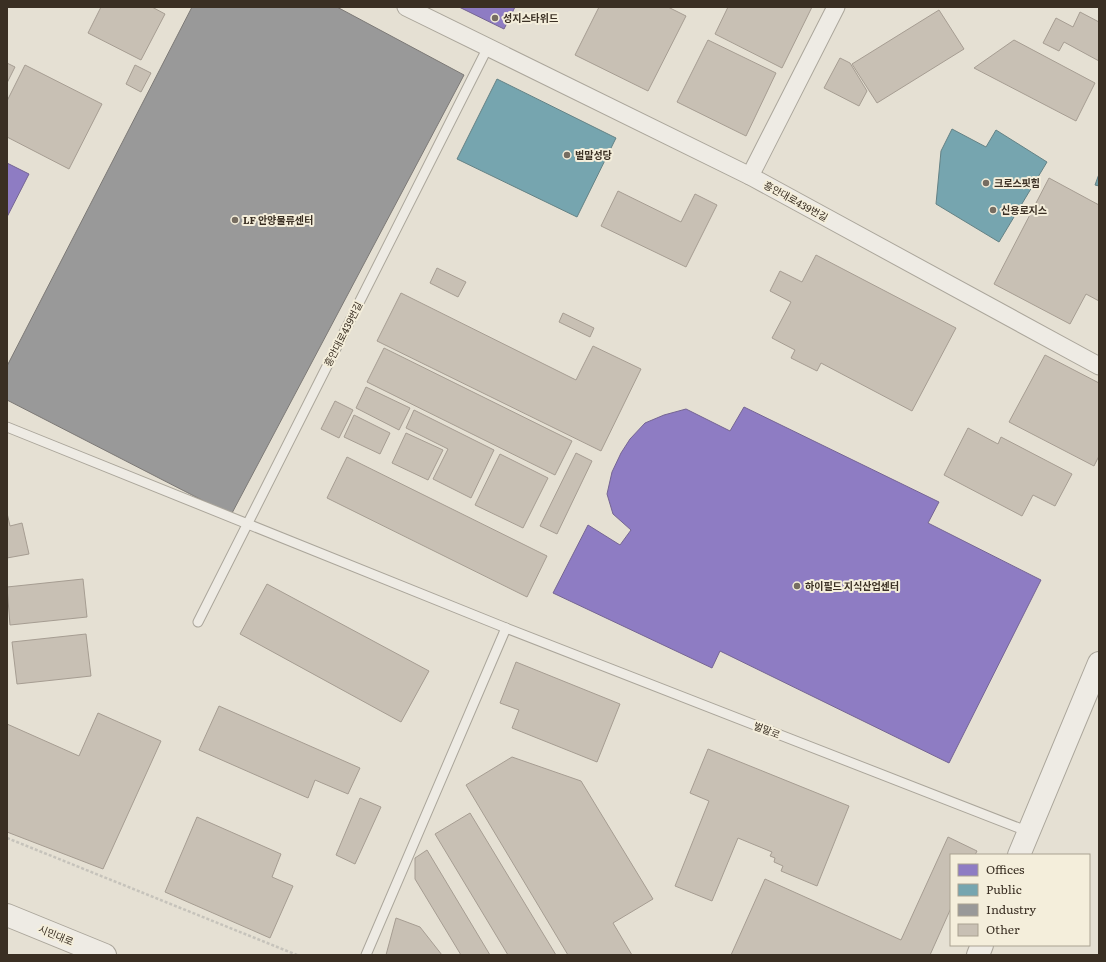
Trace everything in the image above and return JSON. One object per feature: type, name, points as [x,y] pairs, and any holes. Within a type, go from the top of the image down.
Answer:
[{"type":"street","name":"흥안대로439번길","points":[[406,7],[750,176],[1099,366]]},
{"type":"street","points":[[750,176],[836,7]]},
{"type":"street","points":[[1019,854],[1099,663]]},
{"type":"street","name":"시민대로","points":[[7,915],[105,955]]},
{"type":"lane","name":"흥안대로439번길","points":[[198,622],[488,47]]},
{"type":"lane","name":"벌말로","points":[[7,427],[506,628],[1029,832]]},
{"type":"lane","points":[[366,955],[506,628]]},
{"type":"path","points":[[7,838],[297,955]]},
{"type":"building: Offices","name":"성지스타위드","points":[[459,7],[515,7],[504,29]]},
{"type":"building: Offices","points":[[7,163],[29,174],[7,217]]},
{"type":"building: Offices","name":"하이필드 지식산업센터","points":[[744,407],[939,502],[928,523],[1041,580],[949,763],[720,651],[712,668],[553,593],[588,525],[620,545],[631,530],[613,514],[607,494],[612,472],[621,453],[630,439],[645,423],[664,415],[686,409],[730,431]]},
{"type":"building: Public","points":[[497,79],[616,138],[577,217],[457,159]]},
{"type":"building: Public","name":"크로스핏힘","points":[[952,129],[986,147],[996,130],[1047,162],[999,242],[936,204],[941,151]]},
{"type":"building: Public","points":[[1099,174],[1099,186],[1095,185]]},
{"type":"building: Industry","name":"LF 안양물류센터","points":[[192,7],[337,7],[464,75],[231,515],[7,400],[7,366]]},
{"type":"building: Other","points":[[101,7],[152,7],[165,14],[141,60],[88,33]]},
{"type":"building: Other","points":[[599,7],[668,7],[686,16],[648,91],[575,55]]},
{"type":"building: Other","points":[[728,7],[812,7],[782,68],[715,34]]},
{"type":"building: Other","points":[[939,10],[964,49],[877,103],[852,64]]},
{"type":"building: Other","points":[[1080,12],[1099,22],[1099,61],[1064,42],[1059,51],[1043,43],[1056,18],[1073,27]]},
{"type":"building: Other","points":[[708,40],[776,73],[746,136],[677,102]]},
{"type":"building: Other","points":[[1014,40],[1095,83],[1076,121],[974,68]]},
{"type":"building: Other","points":[[840,58],[850,63],[867,91],[859,106],[824,88]]},
{"type":"building: Other","points":[[7,63],[15,67],[7,83]]},
{"type":"building: Other","points":[[25,65],[102,104],[69,169],[7,137],[7,101]]},
{"type":"building: Other","points":[[135,65],[151,73],[141,92],[126,84]]},
{"type":"building: Other","points":[[1049,178],[1099,205],[1099,301],[1086,294],[1070,324],[994,284]]},
{"type":"building: Other","points":[[618,191],[681,222],[695,194],[717,205],[686,267],[601,226]]},
{"type":"building: Other","points":[[816,255],[956,328],[912,411],[821,363],[817,371],[791,358],[795,350],[772,338],[791,302],[770,291],[780,271],[802,282]]},
{"type":"building: Other","points":[[437,268],[466,282],[458,297],[430,283]]},
{"type":"building: Other","points":[[401,293],[576,380],[593,346],[641,369],[601,451],[377,341]]},
{"type":"building: Other","points":[[563,313],[594,328],[590,337],[559,322]]},
{"type":"building: Other","points":[[384,348],[572,441],[555,475],[367,382]]},
{"type":"building: Other","points":[[1045,355],[1099,383],[1099,456],[1094,466],[1009,422]]},
{"type":"building: Other","points":[[366,387],[410,408],[399,430],[356,408]]},
{"type":"building: Other","points":[[335,401],[353,410],[339,438],[321,429]]},
{"type":"building: Other","points":[[414,410],[494,450],[471,498],[433,479],[448,449],[406,428]]},
{"type":"building: Other","points":[[354,415],[390,433],[380,454],[344,437]]},
{"type":"building: Other","points":[[968,428],[998,444],[1001,437],[1072,474],[1055,506],[1033,495],[1022,516],[944,475]]},
{"type":"building: Other","points":[[406,433],[443,450],[428,480],[392,463]]},
{"type":"building: Other","points":[[576,453],[592,461],[557,534],[540,526]]},
{"type":"building: Other","points":[[500,454],[548,478],[523,528],[475,505]]},
{"type":"building: Other","points":[[347,457],[547,556],[527,597],[327,498]]},
{"type":"building: Other","points":[[7,513],[10,526],[22,523],[29,554],[7,558]]},
{"type":"building: Other","points":[[83,579],[87,617],[10,625],[7,587]]},
{"type":"building: Other","points":[[267,584],[429,671],[401,722],[240,634]]},
{"type":"building: Other","points":[[86,634],[91,676],[17,684],[12,642]]},
{"type":"building: Other","points":[[516,662],[620,704],[597,762],[512,728],[519,710],[500,703]]},
{"type":"building: Other","points":[[219,706],[360,768],[348,794],[315,780],[308,798],[199,750]]},
{"type":"building: Other","points":[[98,713],[161,741],[103,869],[7,832],[7,724],[79,756]]},
{"type":"building: Other","points":[[708,749],[849,806],[817,886],[781,871],[783,866],[774,862],[775,858],[770,856],[772,852],[738,838],[712,901],[675,886],[709,801],[690,793]]},
{"type":"building: Other","points":[[512,757],[581,781],[653,899],[613,923],[632,955],[568,955],[466,785]]},
{"type":"building: Other","points":[[360,798],[381,807],[355,864],[336,855]]},
{"type":"building: Other","points":[[470,813],[556,955],[508,955],[435,834]]},
{"type":"building: Other","points":[[197,817],[281,854],[272,877],[293,886],[270,938],[165,892]]},
{"type":"building: Other","points":[[948,837],[977,851],[976,854],[950,854],[950,910],[930,955],[731,955],[765,879],[901,940]]},
{"type":"building: Other","points":[[427,850],[490,955],[461,955],[415,879],[415,858]]},
{"type":"building: Other","points":[[396,918],[420,927],[442,955],[386,955]]},
{"type":"place","name":"성지스타위드","points":[[495,18]]},
{"type":"place","name":"벌말성당","points":[[567,155]]},
{"type":"place","name":"크로스핏힘","points":[[986,183]]},
{"type":"place","name":"신용로지스","points":[[993,210]]},
{"type":"place","name":"LF 안양물류센터","points":[[235,220]]},
{"type":"place","name":"하이필드 지식산업센터","points":[[797,586]]}]
